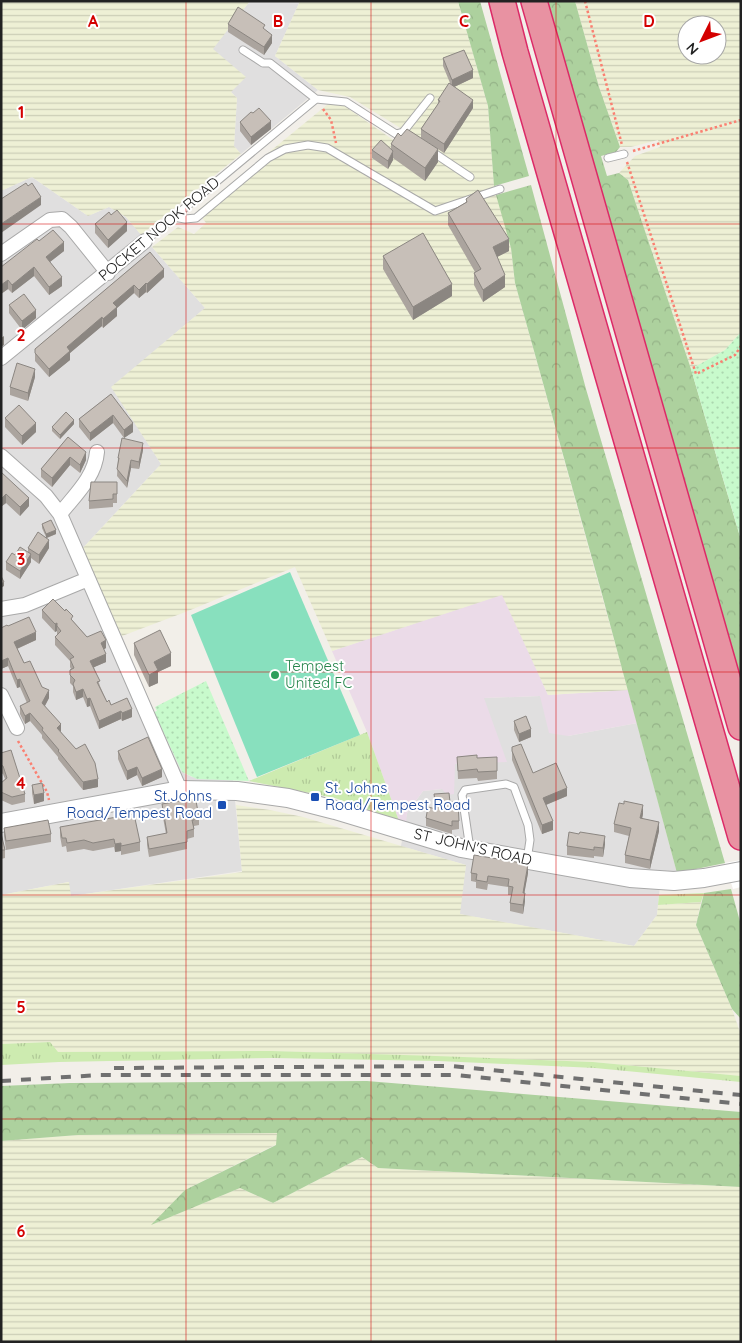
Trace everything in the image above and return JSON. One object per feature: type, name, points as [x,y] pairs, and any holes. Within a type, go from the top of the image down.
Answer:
[{"type":"highway","points":[[502,1],[515,52],[741,838]]},
{"type":"highway","points":[[534,1],[741,727]]},
{"type":"street","points":[[1,254],[50,220],[62,220],[71,227],[108,273]]},
{"type":"street","name":"POCKET NOOK ROAD","points":[[1,358],[108,273],[145,241]]},
{"type":"street","points":[[60,514],[92,473],[96,464],[97,452]]},
{"type":"street","points":[[1,456],[46,496],[60,514],[180,790]]},
{"type":"street","points":[[1,608],[25,605],[88,579]]},
{"type":"street","points":[[1,695],[6,715],[18,728]]},
{"type":"street","name":"ST JOHN'S ROAD","points":[[1,823],[180,790],[237,791],[288,798],[336,810],[409,834],[470,850],[630,878],[674,881],[741,871]]},
{"type":"lane","points":[[243,50],[263,63],[270,63],[316,99],[346,102],[396,134],[403,132],[430,98]]},
{"type":"lane","name":"POCKET NOOK ROAD","points":[[145,241],[316,99]]},
{"type":"lane","points":[[403,132],[411,137]]},
{"type":"lane","points":[[172,217],[185,220],[196,218],[268,158],[285,149],[308,145],[327,148],[435,212],[500,189]]},
{"type":"lane","points":[[426,147],[470,177]]},
{"type":"lane","points":[[608,158],[624,154]]},
{"type":"lane","points":[[470,850],[462,795],[465,790],[506,784],[514,787],[528,826],[530,840],[527,860]]},
{"type":"path","points":[[585,1],[624,154],[696,374],[734,355],[741,346]]},
{"type":"path","points":[[316,99],[331,120],[338,154]]},
{"type":"path","points":[[624,154],[741,120]]},
{"type":"path","points":[[18,728],[15,734],[47,792],[53,813]]},
{"type":"shaded area","points":[[250,1],[300,1],[275,56],[318,90],[241,154],[234,146],[237,98],[231,92],[212,49]]},
{"type":"shaded area","points":[[32,177],[88,216],[109,207],[126,217],[205,308],[112,387],[161,464],[81,550],[122,636],[182,772],[192,777],[233,780],[242,871],[71,896],[68,882],[1,895],[1,191]]},
{"type":"shaded area","points":[[503,594],[548,695],[628,690],[637,723],[568,736],[549,733],[540,696],[484,698],[507,762],[455,764],[454,794],[447,795],[442,789],[423,791],[407,813],[406,823],[399,821],[367,732],[332,651]]},
{"type":"shaded area","points":[[540,696],[568,736],[637,723],[677,873],[661,875],[657,915],[634,946],[459,914],[466,865],[401,846],[407,813],[423,791],[442,789],[484,698]]},
{"type":"green space","points":[[1,1],[250,1],[213,49],[246,77],[231,92],[237,98],[234,146],[241,154],[141,235],[126,217],[109,207],[88,216],[32,177],[1,191]]},
{"type":"green space","points":[[300,1],[458,1],[488,106],[494,186],[511,248],[515,283],[628,690],[548,695],[502,595],[332,651],[295,567],[122,636],[81,550],[161,464],[111,387],[205,308],[152,247],[178,227],[194,234],[206,223],[197,211],[328,104],[343,105],[399,144],[407,132],[350,97],[318,90],[275,56]]},
{"type":"green space","points":[[458,1],[480,1],[529,176],[494,186],[488,106]]},
{"type":"green space","points":[[547,1],[575,1],[599,87],[620,147],[616,152],[601,156],[607,176],[619,173],[628,180],[691,369],[741,540],[741,680],[589,158]]},
{"type":"green space","points":[[575,1],[741,1],[741,332],[725,350],[691,369],[628,180],[619,173],[635,156],[660,147],[658,140],[631,147],[620,147],[599,87]]},
{"type":"green space","points":[[531,185],[586,389],[725,863],[677,873],[515,283],[511,248],[496,195]]},
{"type":"green space","points":[[741,332],[741,540],[691,369],[725,350]]},
{"type":"green space","name":"Tempest United FC","points":[[290,572],[360,735],[257,777],[191,615]]},
{"type":"green space","points":[[206,681],[249,781],[197,779],[182,772],[154,712],[157,711],[155,707]]},
{"type":"green space","points":[[367,732],[399,821],[335,798],[249,781]]},
{"type":"green space","points":[[236,805],[303,817],[466,865],[460,914],[634,946],[657,915],[658,905],[701,902],[696,925],[732,1009],[741,1035],[741,1076],[593,1062],[272,1051],[57,1052],[50,1042],[1,1044],[1,895],[69,882],[71,896],[242,872]]},
{"type":"green space","points":[[731,889],[741,925],[741,1019],[732,1009],[696,925],[704,893]]},
{"type":"green space","points":[[704,893],[701,902],[658,905],[659,895]]},
{"type":"green space","points":[[50,1042],[58,1052],[272,1051],[593,1062],[741,1076],[741,1082],[595,1068],[438,1061],[273,1058],[59,1062],[1,1065],[1,1044]]},
{"type":"green space","points":[[367,1081],[741,1112],[741,1187],[378,1168],[362,1157],[273,1203],[240,1188],[151,1225],[185,1190],[276,1145],[277,1133],[78,1135],[1,1141],[1,1086],[70,1083]]},
{"type":"green space","points":[[278,1133],[277,1144],[185,1190],[153,1224],[240,1188],[273,1203],[362,1157],[378,1168],[741,1187],[741,1342],[1,1342],[1,1141],[78,1135]]},
{"type":"pier","points":[[741,860],[741,887],[733,889],[725,863]]},
{"type":"building","points":[[238,7],[265,25],[263,28],[272,35],[264,47],[228,24]]},
{"type":"building","points":[[464,50],[473,70],[452,80],[443,58]]},
{"type":"building","points":[[449,83],[473,100],[444,144],[421,129],[440,101],[438,100]]},
{"type":"building","points":[[259,108],[271,121],[251,137],[240,122],[251,112],[253,113]]},
{"type":"building","points":[[407,129],[438,149],[425,168],[391,144],[398,133],[401,136]]},
{"type":"building","points":[[381,140],[393,151],[388,161],[372,150]]},
{"type":"building","points":[[26,183],[28,186],[32,183],[41,197],[1,224],[1,199]]},
{"type":"building","points":[[478,190],[509,239],[493,247],[505,275],[483,290],[474,273],[481,269],[448,213],[467,202],[466,199]]},
{"type":"building","points":[[117,210],[127,222],[108,240],[95,224],[109,212],[111,215]]},
{"type":"building","points":[[53,230],[64,242],[46,257],[62,277],[49,287],[34,267],[12,285],[8,280],[1,285],[1,267],[37,239],[39,241]]},
{"type":"building","points":[[423,233],[452,284],[413,307],[383,256]]},
{"type":"building","points":[[150,252],[164,269],[139,290],[134,285],[113,303],[117,307],[103,319],[102,317],[67,347],[70,351],[49,369],[35,353],[35,349]]},
{"type":"building","points":[[24,294],[36,310],[22,321],[9,305]]},
{"type":"building","points":[[17,363],[35,369],[28,393],[10,387]]},
{"type":"building","points":[[111,394],[133,423],[124,430],[113,415],[90,433],[79,419]]},
{"type":"building","points":[[19,405],[36,423],[22,436],[5,418]]},
{"type":"building","points":[[66,412],[74,420],[60,435],[52,427]]},
{"type":"building","points":[[68,437],[86,452],[80,465],[70,457],[52,478],[41,469]]},
{"type":"building","points":[[122,438],[143,443],[139,462],[131,460],[127,481],[117,469]]},
{"type":"building","points":[[1,472],[29,498],[20,507],[6,494],[1,497]]},
{"type":"building","points":[[91,482],[117,482],[117,494],[113,494],[113,499],[89,501]]},
{"type":"building","points":[[51,520],[56,530],[46,534],[42,524]]},
{"type":"building","points":[[38,532],[49,540],[39,555],[28,548]]},
{"type":"building","points":[[20,547],[31,554],[20,571],[6,562],[12,553],[15,555]]},
{"type":"building","points":[[53,599],[73,616],[71,619],[87,637],[101,631],[106,640],[101,643],[106,654],[90,661],[100,681],[97,682],[107,702],[109,700],[111,705],[127,698],[132,709],[122,713],[121,711],[99,721],[90,698],[87,699],[83,689],[76,692],[73,684],[75,680],[70,675],[70,670],[74,668],[70,659],[74,657],[55,637],[61,631],[57,623],[55,624],[42,610]]},
{"type":"building","points":[[29,617],[36,632],[14,642],[24,663],[30,661],[42,687],[49,690],[42,703],[61,724],[57,728],[76,749],[85,744],[95,763],[98,779],[83,782],[42,730],[43,728],[30,713],[25,716],[20,706],[30,701],[20,679],[17,680],[8,658],[1,661],[1,628]]},
{"type":"building","points":[[160,630],[171,653],[154,662],[158,670],[149,675],[134,643]]},
{"type":"building","points":[[526,716],[531,729],[519,734],[514,721]]},
{"type":"building","points":[[148,737],[162,769],[142,778],[137,767],[127,771],[118,751]]},
{"type":"building","points":[[521,744],[533,773],[556,763],[567,788],[543,798],[553,821],[542,825],[512,751],[512,747]]},
{"type":"building","points":[[11,750],[25,794],[12,797],[1,792],[1,783],[7,778],[1,765],[1,753]]},
{"type":"building","points":[[477,755],[477,758],[497,757],[497,771],[478,772],[477,769],[458,771],[457,757]]},
{"type":"building","points":[[42,783],[44,793],[34,795],[32,785]]},
{"type":"building","points":[[449,793],[450,802],[458,802],[459,821],[452,821],[452,826],[426,818],[428,807],[436,809],[434,794]]},
{"type":"building","points":[[191,799],[191,801],[196,801],[199,817],[192,820],[194,829],[187,831],[187,842],[149,849],[147,837],[167,833],[162,804]]},
{"type":"building","points":[[624,801],[643,805],[640,818],[659,822],[650,860],[625,855],[631,828],[614,824],[619,803],[624,804]]},
{"type":"building","points":[[134,814],[140,842],[121,846],[121,843],[115,844],[114,839],[93,843],[84,840],[67,843],[66,838],[62,838],[60,827]]},
{"type":"building","points":[[48,820],[51,834],[6,841],[4,828]]},
{"type":"building","points":[[569,832],[605,836],[603,848],[594,847],[594,850],[567,846]]},
{"type":"building","points":[[1,833],[5,850],[1,850]]},
{"type":"building","points":[[474,855],[528,864],[523,905],[510,903],[513,887],[508,886],[509,879],[488,876],[487,882],[476,880],[477,874],[471,873]]},
{"type":"railway","points":[[114,1068],[452,1066],[741,1095]]},
{"type":"railway","points":[[1,1081],[100,1075],[455,1075],[741,1104]]},
{"type":"place","name":"Tempest United FC","points":[[275,675]]},
{"type":"place","name":"St. Johns Road/Tempest Road","points":[[315,797]]},
{"type":"place","name":"St.Johns Road/Tempest Road","points":[[222,805]]}]
